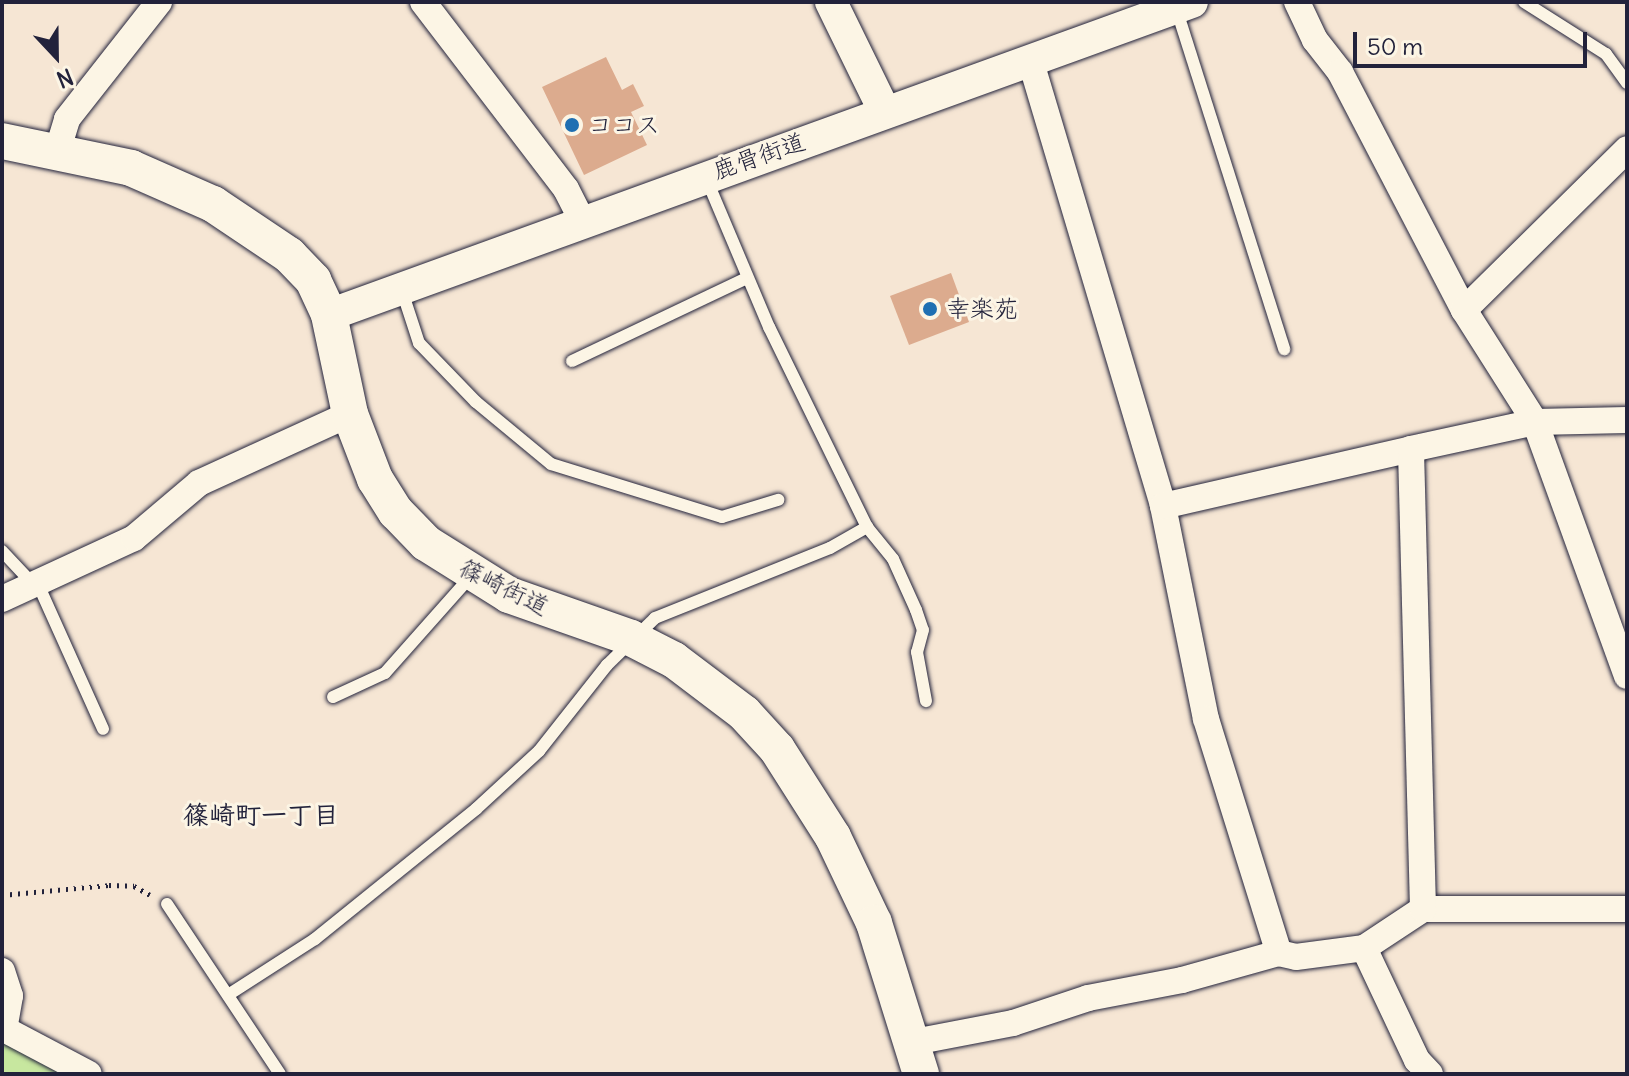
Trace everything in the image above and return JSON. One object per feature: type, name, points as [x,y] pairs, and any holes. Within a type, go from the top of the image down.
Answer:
[{"type":"main road","name":"篠崎街道","points":[[2,141],[58,149],[131,168],[250,226],[313,280],[329,315],[350,414],[375,479],[396,512],[426,543],[471,576],[631,638],[674,660],[734,704],[777,749],[805,788],[874,923],[914,1064]]},
{"type":"street","points":[[58,149],[67,119],[159,2]]},
{"type":"street","points":[[423,2],[566,189],[581,219]]},
{"type":"street","points":[[831,2],[885,112]]},
{"type":"street","points":[[1297,2],[1315,40],[1340,72],[1464,310],[1535,422],[1627,676]]},
{"type":"street","name":"鹿骨街道","points":[[329,315],[401,285],[581,219],[1184,5]]},
{"type":"street","points":[[1030,59],[1163,506],[1206,719],[1279,953]]},
{"type":"street","points":[[1464,310],[1627,149]]},
{"type":"street","points":[[2,599],[134,538],[199,483],[350,414]]},
{"type":"street","points":[[1163,506],[1535,422],[1627,420]]},
{"type":"street","points":[[1411,449],[1423,909]]},
{"type":"street","points":[[914,1064],[1013,1023],[1088,998],[1182,980],[1279,953],[1296,957],[1364,948],[1423,909],[1627,909]]},
{"type":"street","points":[[1364,948],[1417,1060],[1430,1074]]},
{"type":"street","points":[[2,971],[10,996],[3,1028],[89,1074]]},
{"type":"lane","points":[[1524,2],[1606,54],[1627,83]]},
{"type":"lane","points":[[1184,5],[1284,349]]},
{"type":"lane","points":[[705,175],[747,278],[867,527],[893,559],[916,610],[923,630],[917,652],[926,701]]},
{"type":"lane","points":[[572,361],[747,278]]},
{"type":"lane","points":[[401,285],[419,343],[476,402],[551,464],[722,517],[778,500]]},
{"type":"lane","points":[[228,995],[315,939],[476,809],[539,751],[631,638],[655,618],[830,548],[867,527]]},
{"type":"lane","points":[[2,551],[35,583],[103,729]]},
{"type":"lane","points":[[333,697],[385,673],[471,576]]},
{"type":"lane","points":[[167,904],[280,1074]]},
{"type":"path","points":[[2,895],[134,886],[167,904]]},
{"type":"green space","points":[[2,1039],[68,1074],[2,1074]]},
{"type":"building","points":[[606,57],[622,90],[633,84],[644,106],[631,112],[647,145],[584,175],[542,87]]},
{"type":"building","name":"幸楽苑","points":[[951,273],[969,322],[909,345],[890,296]]},
{"type":"place","name":"ココス","points":[[572,125]]},
{"type":"place","name":"幸楽苑","points":[[930,309]]},
{"type":"district","name":"篠崎町一丁目","points":[[261,815]]}]
